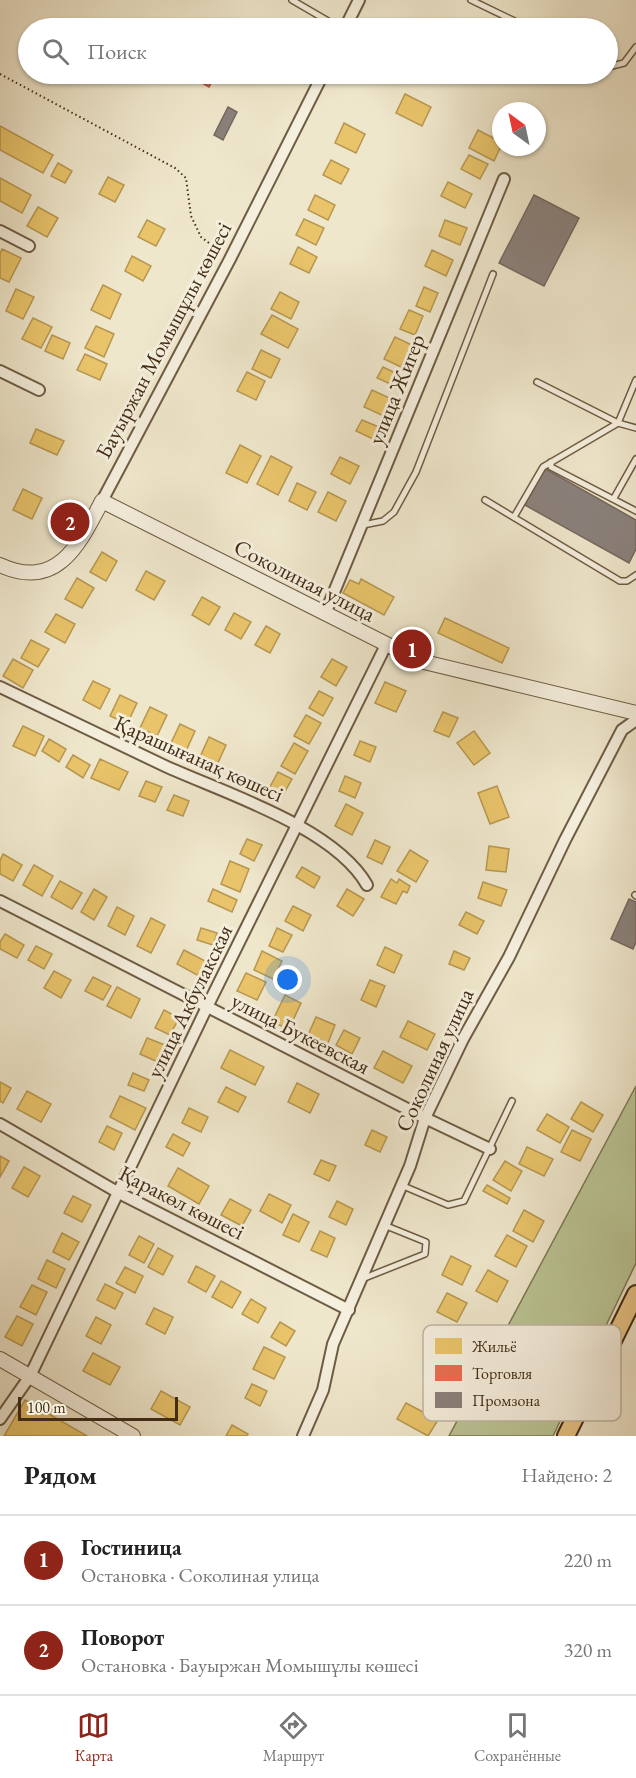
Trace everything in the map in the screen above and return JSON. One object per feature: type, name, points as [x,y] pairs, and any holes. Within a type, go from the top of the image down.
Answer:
[{"type":"main road","points":[[621,1325],[636,1294]]},
{"type":"main road","points":[[566,1436],[573,1421]]},
{"type":"street","points":[[350,18],[359,0]]},
{"type":"street","name":"Бауыржан Момышұлы көшесі","points":[[0,565],[14,571],[50,570],[65,560],[85,533],[230,259],[318,84]]},
{"type":"street","name":"улица Жигер","points":[[325,614],[504,179]]},
{"type":"street","points":[[0,231],[29,246]]},
{"type":"street","points":[[0,371],[39,390]]},
{"type":"street","name":"Соколиная улица","points":[[102,501],[420,661],[636,713]]},
{"type":"street","name":"улица Акбулакская","points":[[0,1419],[30,1376],[296,823],[386,645]]},
{"type":"street","name":"Қарашығанақ көшесі","points":[[0,687],[166,766],[296,823],[328,844],[361,875],[367,885]]},
{"type":"street","name":"Соколиная улица","points":[[303,1436],[323,1390],[333,1344],[401,1185],[425,1118],[463,1039],[509,957],[565,840],[622,730],[636,720]]},
{"type":"street","name":"улица Букеевская","points":[[0,901],[490,1149]]},
{"type":"street","name":"Қаракөл көшесі","points":[[0,1125],[119,1193],[349,1311]]},
{"type":"street","points":[[0,1359],[128,1435]]},
{"type":"lane","points":[[292,0],[323,18]]},
{"type":"lane","points":[[471,0],[508,18]]},
{"type":"lane","points":[[618,64],[624,63],[636,47]]},
{"type":"lane","points":[[361,526],[383,521],[394,512],[416,472],[493,274]]},
{"type":"lane","points":[[514,517],[543,466],[618,423],[636,380]]},
{"type":"lane","points":[[537,382],[618,423],[636,428]]},
{"type":"lane","points":[[614,498],[636,459]]},
{"type":"lane","points":[[551,462],[551,467],[614,498],[636,512]]},
{"type":"lane","points":[[485,500],[620,581],[627,581],[636,575]]},
{"type":"lane","points":[[401,1185],[448,1205],[464,1201],[512,1101]]},
{"type":"lane","points":[[362,1279],[425,1254],[426,1242],[384,1225]]},
{"type":"path","points":[[0,74],[18,84]]},
{"type":"path","points":[[19,84],[176,168],[186,178],[191,216],[201,237],[230,259]]},
{"type":"green space","points":[[636,1086],[636,1263],[606,1325],[508,1325]]},
{"type":"green space","points":[[457,1421],[560,1421],[553,1436],[449,1436]]},
{"type":"building: Жильё","points":[[405,94],[431,107],[422,126],[396,113]]},
{"type":"building: Жильё","points":[[344,123],[365,134],[356,153],[335,143]]},
{"type":"building: Жильё","points":[[0,126],[53,155],[43,173],[0,150]]},
{"type":"building: Жильё","points":[[478,130],[492,137],[492,156],[496,156],[494,161],[469,148]]},
{"type":"building: Жильё","points":[[469,155],[488,164],[480,179],[461,169]]},
{"type":"building: Жильё","points":[[331,160],[349,169],[341,184],[323,175]]},
{"type":"building: Жильё","points":[[58,163],[72,171],[65,183],[51,176]]},
{"type":"building: Жильё","points":[[108,177],[124,185],[115,202],[99,194]]},
{"type":"building: Жильё","points":[[0,178],[31,195],[22,213],[0,201]]},
{"type":"building: Жильё","points":[[448,182],[472,194],[465,208],[441,196]]},
{"type":"building: Жильё","points":[[315,195],[335,205],[328,220],[308,210]]},
{"type":"building: Жильё","points":[[38,207],[58,218],[47,237],[27,226]]},
{"type":"building: Жильё","points":[[304,219],[324,228],[316,245],[296,235]]},
{"type":"building: Жильё","points":[[147,220],[165,229],[156,246],[138,237]]},
{"type":"building: Жильё","points":[[445,220],[467,228],[460,245],[439,236]]},
{"type":"building: Жильё","points":[[298,247],[317,257],[309,273],[290,264]]},
{"type":"building: Жильё","points":[[2,249],[21,258],[9,282],[0,278]]},
{"type":"building: Жильё","points":[[432,250],[453,260],[446,276],[425,266]]},
{"type":"building: Жильё","points":[[132,256],[151,266],[143,281],[125,271]]},
{"type":"building: Жильё","points":[[103,285],[121,294],[110,319],[91,310]]},
{"type":"building: Жильё","points":[[424,287],[438,293],[430,312],[416,306]]},
{"type":"building: Жильё","points":[[16,289],[34,297],[23,319],[6,311]]},
{"type":"building: Жильё","points":[[280,292],[299,302],[291,319],[271,309]]},
{"type":"building: Жильё","points":[[409,310],[423,316],[415,335],[400,329]]},
{"type":"building: Жильё","points":[[272,315],[298,329],[288,348],[261,334]]},
{"type":"building: Жильё","points":[[33,318],[52,327],[41,348],[22,339]]},
{"type":"building: Жильё","points":[[96,326],[114,334],[104,357],[85,348]]},
{"type":"building: Жильё","points":[[52,335],[70,343],[63,359],[45,351]]},
{"type":"building: Жильё","points":[[395,337],[412,345],[401,367],[384,359]]},
{"type":"building: Жильё","points":[[261,350],[280,359],[271,378],[252,369]]},
{"type":"building: Жильё","points":[[85,354],[107,364],[100,380],[77,370]]},
{"type":"building: Жильё","points":[[383,367],[402,376],[397,387],[377,378]]},
{"type":"building: Жильё","points":[[247,372],[265,381],[256,400],[237,391]]},
{"type":"building: Жильё","points":[[372,390],[396,401],[388,418],[364,407]]},
{"type":"building: Жильё","points":[[362,420],[381,428],[375,440],[356,431]]},
{"type":"building: Жильё","points":[[36,429],[64,441],[57,455],[30,443]]},
{"type":"building: Жильё","points":[[240,445],[261,456],[247,483],[226,473]]},
{"type":"building: Жильё","points":[[271,456],[292,467],[278,495],[257,484]]},
{"type":"building: Жильё","points":[[340,457],[359,466],[350,484],[331,474]]},
{"type":"building: Жильё","points":[[297,483],[316,492],[307,510],[289,501]]},
{"type":"building: Жильё","points":[[23,489],[42,498],[32,519],[13,510]]},
{"type":"building: Жильё","points":[[328,492],[346,501],[336,521],[318,512]]},
{"type":"building: Жильё","points":[[102,552],[117,561],[106,581],[90,572]]},
{"type":"building: Жильё","points":[[146,571],[165,581],[154,600],[136,590]]},
{"type":"building: Жильё","points":[[77,578],[94,588],[82,608],[65,599]]},
{"type":"building: Жильё","points":[[361,579],[394,597],[384,615],[343,593],[350,580],[359,584]]},
{"type":"building: Жильё","points":[[202,597],[220,607],[209,625],[192,615]]},
{"type":"building: Жильё","points":[[234,613],[251,622],[241,639],[225,630]]},
{"type":"building: Жильё","points":[[56,614],[75,624],[65,643],[45,632]]},
{"type":"building: Жильё","points":[[445,618],[509,648],[502,663],[438,633]]},
{"type":"building: Жильё","points":[[266,626],[280,634],[270,653],[255,645]]},
{"type":"building: Жильё","points":[[31,640],[49,649],[38,667],[21,658]]},
{"type":"building: Жильё","points":[[13,659],[33,670],[23,688],[3,676]]},
{"type":"building: Жильё","points":[[332,659],[347,667],[336,686],[321,677]]},
{"type":"building: Жильё","points":[[93,681],[110,689],[100,709],[83,700]]},
{"type":"building: Жильё","points":[[385,682],[406,691],[396,712],[375,703]]},
{"type":"building: Жильё","points":[[319,691],[333,698],[323,716],[309,708]]},
{"type":"building: Жильё","points":[[120,695],[137,703],[127,724],[110,716]]},
{"type":"building: Жильё","points":[[150,707],[167,715],[157,736],[140,728]]},
{"type":"building: Жильё","points":[[443,712],[458,718],[449,737],[434,731]]},
{"type":"building: Жильё","points":[[306,715],[321,723],[309,744],[294,736]]},
{"type":"building: Жильё","points":[[180,724],[195,731],[186,751],[171,743]]},
{"type":"building: Жильё","points":[[23,726],[44,736],[35,756],[13,746]]},
{"type":"building: Жильё","points":[[474,731],[490,753],[474,765],[457,743]]},
{"type":"building: Жильё","points":[[209,737],[226,745],[217,765],[200,757]]},
{"type":"building: Жильё","points":[[49,739],[66,749],[59,762],[42,751]]},
{"type":"building: Жильё","points":[[360,741],[376,747],[370,762],[354,755]]},
{"type":"building: Жильё","points":[[294,743],[308,751],[295,774],[281,766]]},
{"type":"building: Жильё","points":[[73,755],[90,765],[83,778],[66,767]]},
{"type":"building: Жильё","points":[[100,759],[128,772],[119,790],[91,778]]},
{"type":"building: Жильё","points":[[278,772],[292,779],[279,802],[266,794]]},
{"type":"building: Жильё","points":[[345,776],[361,783],[355,798],[339,791]]},
{"type":"building: Жильё","points":[[146,781],[162,787],[155,802],[139,796]]},
{"type":"building: Жильё","points":[[497,786],[509,817],[490,824],[478,793]]},
{"type":"building: Жильё","points":[[174,795],[189,801],[183,816],[167,810]]},
{"type":"building: Жильё","points":[[346,804],[363,813],[352,835],[335,826]]},
{"type":"building: Жильё","points":[[247,839],[262,845],[254,861],[240,854]]},
{"type":"building: Жильё","points":[[375,840],[390,847],[382,864],[367,857]]},
{"type":"building: Жильё","points":[[489,846],[509,849],[506,872],[486,870]]},
{"type":"building: Жильё","points":[[410,850],[428,861],[416,882],[397,871]]},
{"type":"building: Жильё","points":[[3,854],[22,865],[13,881],[0,874],[0,861]]},
{"type":"building: Жильё","points":[[230,861],[249,869],[240,892],[221,884]]},
{"type":"building: Жильё","points":[[34,865],[53,876],[42,896],[23,885]]},
{"type":"building: Жильё","points":[[302,867],[320,877],[314,888],[296,877]]},
{"type":"building: Жильё","points":[[391,879],[397,883],[399,879],[410,886],[407,893],[403,891],[396,904],[381,897]]},
{"type":"building: Жильё","points":[[60,881],[82,893],[72,909],[51,897]]},
{"type":"building: Жильё","points":[[483,882],[507,890],[501,906],[478,898]]},
{"type":"building: Жильё","points":[[94,889],[107,897],[94,920],[81,912]]},
{"type":"building: Жильё","points":[[213,889],[237,900],[232,912],[208,901]]},
{"type":"building: Жильё","points":[[347,889],[364,899],[353,916],[337,906]]},
{"type":"building: Жильё","points":[[293,906],[311,915],[303,931],[285,921]]},
{"type":"building: Жильё","points":[[117,907],[134,916],[125,935],[108,926]]},
{"type":"building: Жильё","points":[[466,912],[484,921],[477,934],[459,925]]},
{"type":"building: Жильё","points":[[151,918],[165,925],[151,953],[137,946]]},
{"type":"building: Жильё","points":[[201,928],[217,933],[213,945],[197,940]]},
{"type":"building: Жильё","points":[[277,928],[292,935],[283,952],[269,946]]},
{"type":"building: Жильё","points":[[5,934],[24,945],[17,958],[0,949],[0,942]]},
{"type":"building: Жильё","points":[[36,946],[52,954],[44,969],[28,960]]},
{"type":"building: Жильё","points":[[385,947],[402,955],[394,973],[377,965]]},
{"type":"building: Жильё","points":[[184,950],[207,962],[199,976],[177,964]]},
{"type":"building: Жильё","points":[[262,951],[282,961],[273,979],[254,970]]},
{"type":"building: Жильё","points":[[454,951],[470,958],[464,970],[449,964]]},
{"type":"building: Жильё","points":[[54,971],[71,980],[61,998],[44,988]]},
{"type":"building: Жильё","points":[[246,973],[266,982],[257,1000],[237,991]]},
{"type":"building: Жильё","points":[[93,977],[111,986],[103,1000],[85,991]]},
{"type":"building: Жильё","points":[[370,980],[385,986],[376,1007],[361,1000]]},
{"type":"building: Жильё","points":[[117,987],[140,999],[131,1018],[107,1006]]},
{"type":"building: Жильё","points":[[285,995],[301,1003],[289,1029],[272,1022]]},
{"type":"building: Жильё","points":[[164,1010],[179,1018],[170,1035],[155,1028]]},
{"type":"building: Жильё","points":[[316,1017],[335,1025],[328,1043],[308,1035]]},
{"type":"building: Жильё","points":[[408,1021],[435,1034],[427,1050],[400,1037]]},
{"type":"building: Жильё","points":[[344,1030],[360,1038],[352,1054],[336,1045]]},
{"type":"building: Жильё","points":[[147,1038],[165,1045],[158,1062],[140,1054]]},
{"type":"building: Жильё","points":[[230,1050],[264,1067],[255,1085],[221,1068]]},
{"type":"building: Жильё","points":[[383,1051],[412,1066],[403,1083],[374,1068]]},
{"type":"building: Жильё","points":[[133,1073],[149,1080],[144,1091],[128,1085]]},
{"type":"building: Жильё","points":[[0,1082],[11,1088],[3,1103],[0,1101]]},
{"type":"building: Жильё","points":[[297,1083],[319,1094],[310,1113],[288,1102]]},
{"type":"building: Жильё","points":[[226,1087],[246,1097],[238,1112],[218,1102]]},
{"type":"building: Жильё","points":[[27,1091],[51,1104],[41,1122],[17,1109]]},
{"type":"building: Жильё","points":[[120,1096],[146,1108],[135,1130],[110,1117]]},
{"type":"building: Жильё","points":[[581,1102],[603,1115],[593,1132],[571,1119]]},
{"type":"building: Жильё","points":[[189,1108],[208,1117],[201,1132],[182,1123]]},
{"type":"building: Жильё","points":[[547,1114],[569,1127],[560,1143],[537,1130]]},
{"type":"building: Жильё","points":[[107,1126],[122,1133],[114,1150],[99,1142]]},
{"type":"building: Жильё","points":[[372,1130],[387,1137],[380,1152],[365,1145]]},
{"type":"building: Жильё","points":[[572,1130],[591,1139],[580,1161],[561,1152]]},
{"type":"building: Жильё","points":[[173,1134],[190,1143],[183,1156],[166,1147]]},
{"type":"building: Жильё","points":[[527,1147],[553,1159],[544,1176],[519,1164]]},
{"type":"building: Жильё","points":[[0,1156],[9,1161],[0,1177]]},
{"type":"building: Жильё","points":[[321,1160],[336,1166],[329,1181],[314,1174]]},
{"type":"building: Жильё","points":[[505,1161],[522,1171],[511,1191],[493,1180]]},
{"type":"building: Жильё","points":[[24,1167],[40,1176],[28,1197],[12,1188]]},
{"type":"building: Жильё","points":[[178,1168],[209,1186],[199,1204],[168,1186]]},
{"type":"building: Жильё","points":[[487,1185],[510,1198],[507,1204],[483,1191]]},
{"type":"building: Жильё","points":[[269,1194],[291,1205],[282,1223],[260,1211]]},
{"type":"building: Жильё","points":[[73,1196],[91,1205],[82,1222],[64,1213]]},
{"type":"building: Жильё","points":[[230,1199],[251,1210],[242,1226],[221,1215]]},
{"type":"building: Жильё","points":[[337,1201],[353,1209],[346,1225],[329,1217]]},
{"type":"building: Жильё","points":[[524,1210],[544,1221],[533,1242],[513,1231]]},
{"type":"building: Жильё","points":[[293,1214],[309,1222],[299,1242],[283,1235]]},
{"type":"building: Жильё","points":[[320,1231],[335,1238],[327,1257],[311,1250]]},
{"type":"building: Жильё","points":[[62,1233],[79,1242],[69,1260],[53,1252]]},
{"type":"building: Жильё","points":[[507,1235],[527,1246],[516,1267],[495,1256]]},
{"type":"building: Жильё","points":[[139,1236],[154,1244],[144,1263],[129,1255]]},
{"type":"building: Жильё","points":[[158,1248],[173,1256],[163,1275],[148,1267]]},
{"type":"building: Жильё","points":[[451,1256],[471,1266],[462,1285],[442,1275]]},
{"type":"building: Жильё","points":[[47,1260],[65,1269],[56,1288],[38,1279]]},
{"type":"building: Жильё","points":[[196,1266],[215,1276],[206,1292],[188,1282]]},
{"type":"building: Жильё","points":[[125,1267],[143,1276],[135,1293],[116,1283]]},
{"type":"building: Жильё","points":[[488,1270],[508,1281],[497,1302],[476,1291]]},
{"type":"building: Жильё","points":[[221,1281],[241,1292],[232,1308],[212,1297]]},
{"type":"building: Жильё","points":[[105,1284],[123,1293],[115,1309],[97,1300]]},
{"type":"building: Жильё","points":[[32,1285],[47,1292],[36,1315],[20,1307]]},
{"type":"building: Жильё","points":[[447,1293],[467,1303],[457,1322],[437,1312]]},
{"type":"building: Жильё","points":[[251,1299],[266,1308],[258,1323],[242,1314]]},
{"type":"building: Жильё","points":[[154,1308],[173,1317],[165,1334],[146,1324]]},
{"type":"building: Жильё","points":[[17,1316],[33,1324],[22,1346],[5,1337]]},
{"type":"building: Жильё","points":[[96,1317],[111,1325],[101,1344],[86,1336]]},
{"type":"building: Жильё","points":[[280,1322],[295,1331],[286,1346],[271,1337]]},
{"type":"building: Жильё","points":[[264,1347],[285,1357],[274,1379],[253,1369]]},
{"type":"building: Жильё","points":[[93,1353],[120,1367],[110,1385],[83,1371]]},
{"type":"building: Жильё","points":[[252,1384],[267,1391],[260,1406],[245,1398]]},
{"type":"building: Жильё","points":[[161,1391],[190,1407],[180,1425],[151,1409]]},
{"type":"building: Жильё","points":[[25,1400],[87,1436],[4,1436]]},
{"type":"building: Жильё","points":[[406,1403],[423,1412],[423,1421],[437,1421],[428,1436],[397,1419]]},
{"type":"building: Жильё","points":[[232,1425],[248,1434],[247,1436],[226,1436]]},
{"type":"building: Промзона","points":[[228,107],[237,112],[223,140],[214,135]]},
{"type":"building: Промзона","points":[[534,195],[579,218],[544,286],[499,263]]},
{"type":"building: Промзона","points":[[544,468],[636,520],[636,549],[629,563],[523,504]]},
{"type":"building: Промзона","points":[[629,899],[636,902],[636,942],[633,949],[611,939]]},
{"type":"place","name":"Поворот","points":[[70,522]]},
{"type":"place","name":"Гостиница","points":[[412,649]]}]
